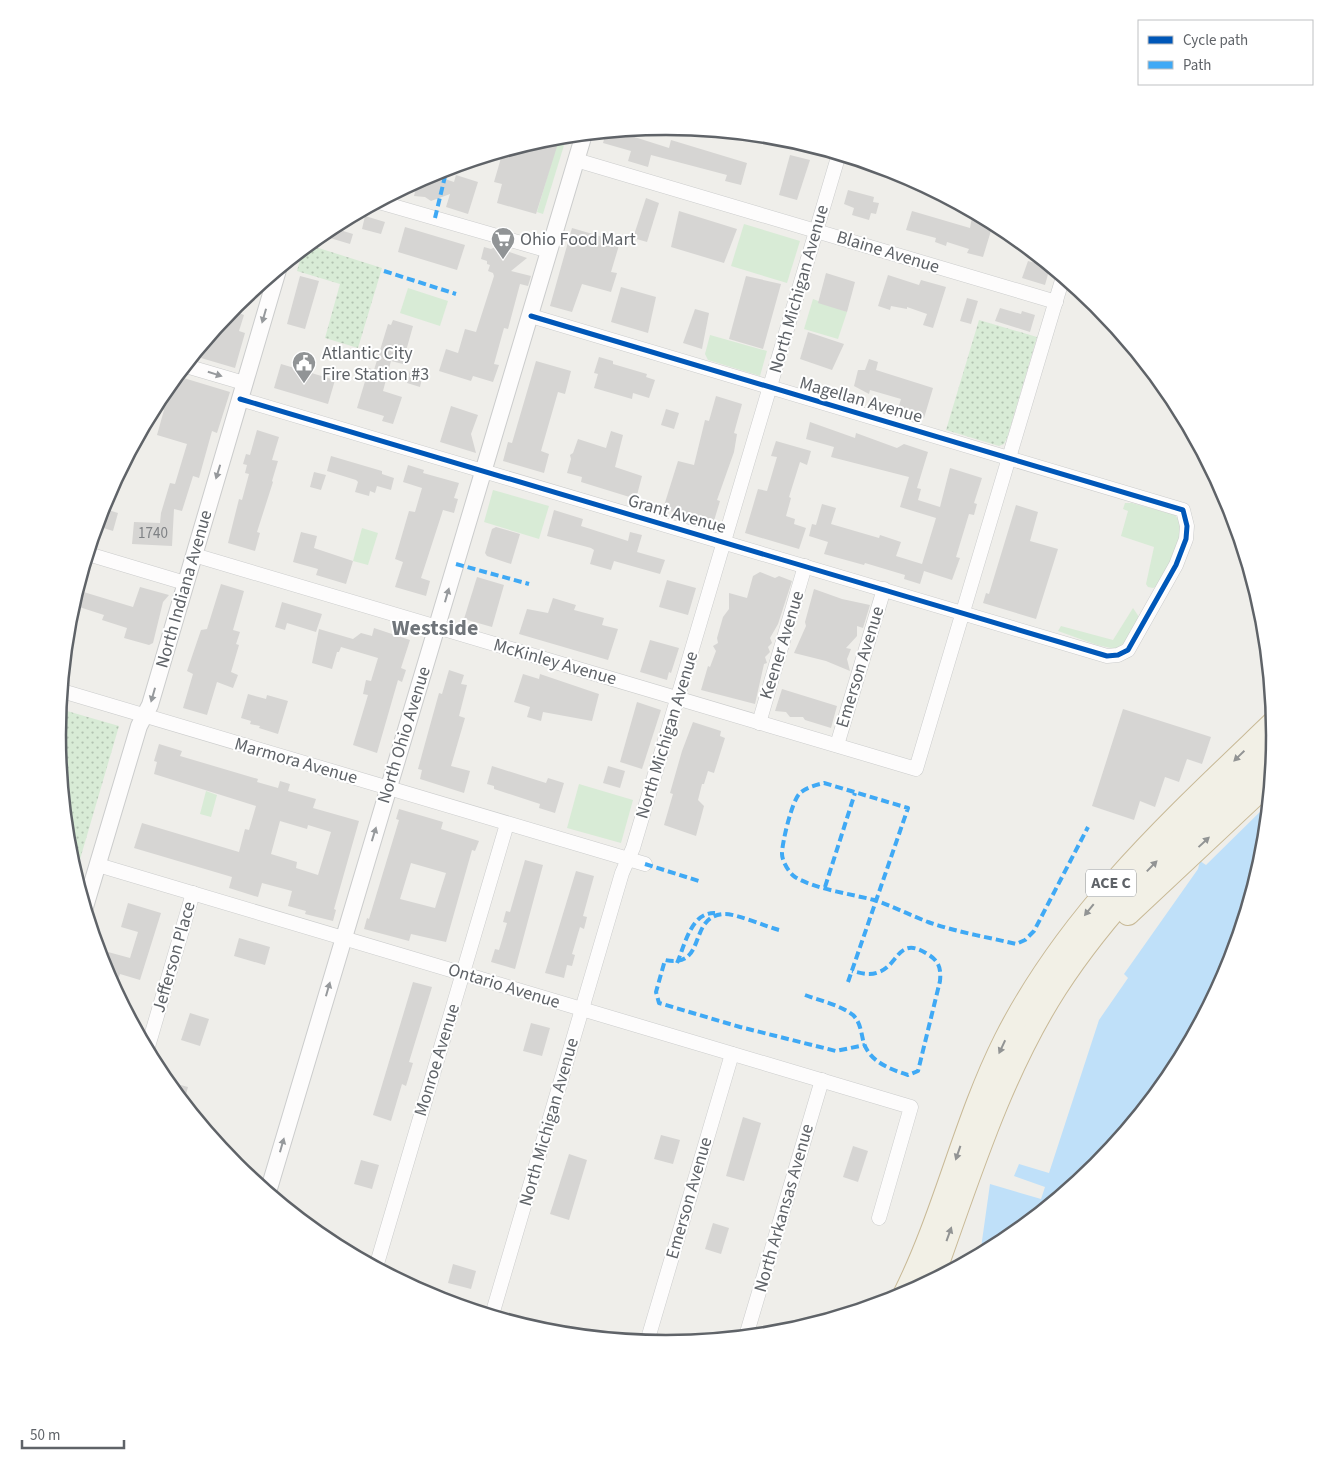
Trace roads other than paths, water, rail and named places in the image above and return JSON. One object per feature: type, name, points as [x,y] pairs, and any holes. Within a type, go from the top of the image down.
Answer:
[{"type":"highway","name":"ACE C","points":[[909,1284],[988,1076],[1016,1018],[1042,976],[1085,914],[1118,876],[1267,729]]},
{"type":"highway","name":"ACE C","points":[[935,1271],[993,1113],[1031,1032],[1056,989],[1081,952],[1128,892],[1168,850],[1266,756]]},
{"type":"highway","points":[[1031,1032],[1064,994],[1115,927],[1264,787]]},
{"type":"street","name":"North Ohio Avenue","points":[[270,1185],[582,141]]},
{"type":"street","name":"Blaine Avenue","points":[[576,160],[1056,302]]},
{"type":"street","name":"North Michigan Avenue","points":[[494,1309],[622,873],[629,860],[678,698],[837,160]]},
{"type":"street","points":[[387,204],[549,252]]},
{"type":"street","name":"North Indiana Avenue","points":[[89,895],[139,726],[150,706],[275,281]]},
{"type":"street","points":[[963,613],[1061,283]]},
{"type":"street","name":"Magellan Avenue","points":[[531,316],[1183,510],[1187,526],[1186,539],[1176,565],[1128,650],[1118,655],[1107,656]]},
{"type":"street","points":[[192,368],[244,383]]},
{"type":"street","name":"Grant Avenue","points":[[240,399],[1107,656]]},
{"type":"street","name":"McKinley Avenue","points":[[194,555],[916,769],[963,613]]},
{"type":"street","points":[[94,556],[186,583]]},
{"type":"street","name":"Keener Avenue","points":[[759,723],[806,566]]},
{"type":"street","name":"Emerson Avenue","points":[[837,745],[884,590]]},
{"type":"street","name":"Marmora Avenue","points":[[68,694],[645,864]]},
{"type":"street","name":"Monroe Avenue","points":[[378,1261],[507,824]]},
{"type":"street","name":"Ontario Avenue","points":[[98,865],[911,1106],[879,1218]]},
{"type":"street","name":"Jefferson Place","points":[[150,1040],[193,894]]},
{"type":"street","name":"Emerson Avenue","points":[[649,1335],[732,1054]]},
{"type":"street","name":"North Arkansas Avenue","points":[[748,1330],[822,1080]]},
{"type":"water","points":[[1262,810],[1255,852],[1235,928],[1205,1000],[1166,1068],[1118,1131],[1091,1159],[1032,1211],[981,1246],[990,1184],[1041,1199],[1045,1187],[1014,1176],[1019,1164],[1049,1173],[1099,1020],[1128,978],[1124,974],[1198,869],[1200,861],[1206,865]]},
{"type":"place","name":"Ohio Food Mart","points":[[503,260]]},
{"type":"place","name":"Atlantic City Fire Station #3","points":[[304,384]]},
{"type":"district","name":"Westside","points":[[435,628]]}]
